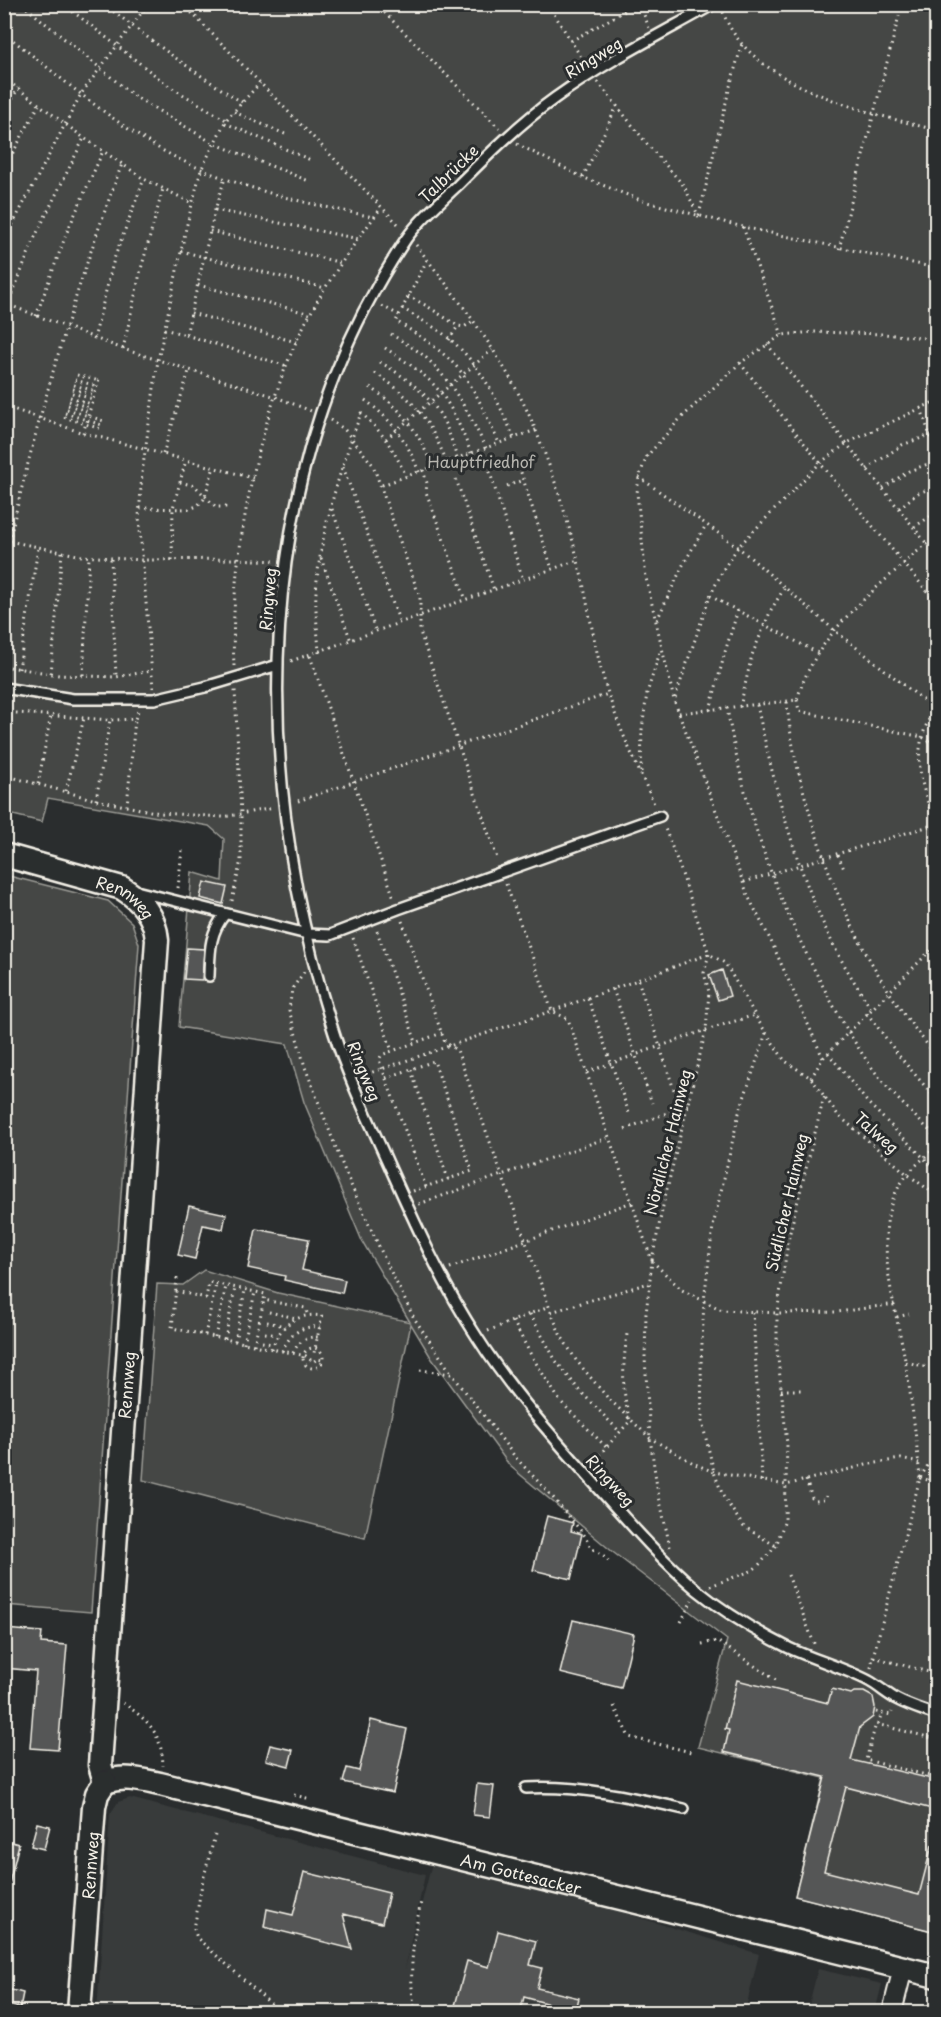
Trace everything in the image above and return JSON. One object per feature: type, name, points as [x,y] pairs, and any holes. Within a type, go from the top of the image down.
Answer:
[{"type":"street","name":"Rennweg","points":[[4,855],[122,888],[146,907],[156,928],[157,940],[100,1765],[105,1782],[97,1794],[94,1807],[79,2013]]},
{"type":"street","name":"Am Gottesacker","points":[[105,1782],[117,1778],[160,1784],[936,1976]]},
{"type":"street","points":[[892,2013],[903,1968]]},
{"type":"lane","name":"Ringweg","points":[[496,147],[552,100],[591,74],[714,4]]},
{"type":"lane","name":"Talbrücke","points":[[422,220],[496,147]]},
{"type":"lane","name":"Ringweg","points":[[422,220],[408,235],[356,327],[319,416],[285,562],[278,665],[277,737],[284,806],[307,934],[334,1033],[351,1080],[438,1272],[476,1336],[519,1398],[584,1472],[627,1520],[698,1590],[738,1619],[788,1647],[868,1681],[896,1699],[936,1715]]},
{"type":"lane","points":[[4,688],[73,699],[154,699],[278,665]]},
{"type":"lane","points":[[122,888],[307,934],[330,935],[660,816]]},
{"type":"lane","points":[[209,976],[212,938],[216,926],[227,915]]},
{"type":"lane","points":[[526,1788],[564,1788],[636,1797],[684,1809]]},
{"type":"path","points":[[22,4],[134,96],[213,143],[309,181]]},
{"type":"path","points":[[63,4],[169,86],[226,121],[313,161]]},
{"type":"path","points":[[104,4],[213,84],[243,102]]},
{"type":"path","points":[[183,4],[408,235],[474,321],[514,387],[536,430],[565,514],[578,560],[596,651],[608,694],[620,728],[660,816],[709,954],[725,963],[766,1033],[786,1061],[811,1078],[823,1058],[936,945]]},
{"type":"path","points":[[376,4],[496,124],[506,139],[583,177],[643,201],[699,217],[839,249],[936,268]]},
{"type":"path","points":[[380,9],[385,4]]},
{"type":"path","points":[[549,4],[591,74],[684,186],[699,217]]},
{"type":"path","points":[[571,40],[639,4],[654,38]]},
{"type":"path","points":[[721,4],[725,18],[742,44],[776,73],[832,100],[874,114],[936,130]]},
{"type":"path","points":[[839,249],[902,4]]},
{"type":"path","points":[[930,4],[936,6]]},
{"type":"path","points":[[4,241],[81,94],[147,5]]},
{"type":"path","points":[[4,33],[81,94],[143,139],[201,170],[298,202],[374,217]]},
{"type":"path","points":[[699,217],[742,44]]},
{"type":"path","points":[[4,78],[84,138],[144,179],[193,203]]},
{"type":"path","points":[[154,699],[142,560],[140,508],[145,449],[158,360],[201,170],[226,121],[260,82]]},
{"type":"path","points":[[4,115],[18,88]]},
{"type":"path","points":[[4,170],[39,104]]},
{"type":"path","points":[[583,177],[617,106]]},
{"type":"path","points":[[234,112],[287,135]]},
{"type":"path","points":[[84,138],[35,237],[6,304],[94,339],[306,408],[339,426],[352,438],[373,465],[382,485],[420,598],[420,632],[502,873],[552,1011],[568,1019],[652,1261],[682,1290],[722,1310],[777,1313],[838,1312],[895,1304]]},
{"type":"path","points":[[36,316],[67,232],[103,151]]},
{"type":"path","points":[[4,564],[40,418],[66,329],[90,249],[122,164]]},
{"type":"path","points":[[186,335],[214,210],[225,177]]},
{"type":"path","points":[[94,339],[114,259],[144,179]]},
{"type":"path","points":[[123,349],[141,269],[163,189]]},
{"type":"path","points":[[227,915],[241,860],[232,630],[238,559],[253,478],[276,398],[296,342],[325,288],[382,207]]},
{"type":"path","points":[[214,210],[359,239]]},
{"type":"path","points":[[743,227],[782,335]]},
{"type":"path","points":[[210,231],[342,263]]},
{"type":"path","points":[[181,251],[325,288]]},
{"type":"path","points":[[427,260],[396,321],[427,341],[463,375],[478,399],[499,443]]},
{"type":"path","points":[[198,285],[311,314]]},
{"type":"path","points":[[408,296],[458,326],[464,327],[474,321]]},
{"type":"path","points":[[376,303],[399,315]]},
{"type":"path","points":[[402,308],[439,331],[475,364],[499,402],[514,438]]},
{"type":"path","points":[[191,313],[296,342]]},
{"type":"path","points":[[448,340],[458,326]]},
{"type":"path","points":[[164,329],[287,366]]},
{"type":"path","points":[[823,1058],[749,898],[674,700],[646,578],[639,522],[637,493],[639,477],[647,456],[679,420],[740,363],[782,335],[814,332],[885,334],[936,339]]},
{"type":"path","points":[[391,334],[422,355],[451,385],[466,407],[486,448]]},
{"type":"path","points":[[767,344],[927,544]]},
{"type":"path","points":[[386,348],[418,371],[440,393],[459,423],[471,453]]},
{"type":"path","points":[[386,439],[492,350]]},
{"type":"path","points":[[380,362],[404,377],[430,401],[444,422],[458,458]]},
{"type":"path","points":[[740,363],[936,602]]},
{"type":"path","points":[[164,454],[189,371]]},
{"type":"path","points":[[375,374],[396,387],[420,410],[434,431],[447,462]]},
{"type":"path","points":[[70,397],[99,380],[83,433]]},
{"type":"path","points":[[370,387],[387,399],[408,420],[433,467]]},
{"type":"path","points":[[70,397],[95,393]]},
{"type":"path","points":[[70,397],[95,393]]},
{"type":"path","points":[[70,397],[88,414],[102,425],[88,414],[70,397]]},
{"type":"path","points":[[70,397],[88,414]]},
{"type":"path","points":[[365,400],[397,429],[428,483],[426,492],[466,600]]},
{"type":"path","points":[[674,700],[710,596],[738,547],[820,463],[847,443],[936,401]]},
{"type":"path","points":[[4,406],[83,433],[253,478]]},
{"type":"path","points":[[921,408],[936,455]]},
{"type":"path","points":[[319,652],[316,595],[320,556],[343,466],[361,413],[380,430],[392,446],[406,476]]},
{"type":"path","points":[[382,485],[536,430]]},
{"type":"path","points":[[867,468],[902,445],[936,433]]},
{"type":"path","points":[[172,560],[173,508],[186,460]]},
{"type":"path","points":[[501,466],[516,460],[552,569]]},
{"type":"path","points":[[883,488],[909,471],[936,461]]},
{"type":"path","points":[[343,466],[400,622]]},
{"type":"path","points":[[488,466],[523,580]]},
{"type":"path","points":[[140,508],[193,508],[197,506],[205,496],[214,467]]},
{"type":"path","points":[[639,477],[738,547],[834,630],[936,709],[922,737],[919,755],[924,793],[936,824],[744,882]]},
{"type":"path","points":[[456,479],[494,590]]},
{"type":"path","points":[[507,486],[523,480]]},
{"type":"path","points":[[180,482],[195,486],[216,507],[228,507]]},
{"type":"path","points":[[899,508],[918,493],[936,487]]},
{"type":"path","points":[[332,508],[376,632]]},
{"type":"path","points":[[914,527],[936,513]]},
{"type":"path","points":[[656,621],[683,565],[707,524]]},
{"type":"path","points":[[936,539],[927,544],[862,600],[834,630],[818,652],[803,680],[797,700],[798,711],[922,737],[936,745]]},
{"type":"path","points":[[4,540],[88,557],[142,560],[238,559],[285,562]]},
{"type":"path","points":[[20,669],[38,548]]},
{"type":"path","points":[[51,674],[62,552]]},
{"type":"path","points":[[320,556],[351,641]]},
{"type":"path","points":[[83,676],[88,557]]},
{"type":"path","points":[[111,558],[116,677]]},
{"type":"path","points":[[278,665],[310,656],[578,560]]},
{"type":"path","points":[[740,707],[752,655],[765,624],[785,587]]},
{"type":"path","points":[[710,596],[818,652]]},
{"type":"path","points":[[710,710],[738,610]]},
{"type":"path","points":[[641,774],[642,730],[647,693],[662,647]]},
{"type":"path","points":[[310,656],[442,1033],[450,1046],[457,1050],[551,1312],[560,1334],[576,1360],[607,1397],[650,1438],[695,1464],[714,1472],[786,1485],[870,1464],[901,1459],[919,1463]]},
{"type":"path","points":[[4,666],[51,674],[83,676],[116,677],[151,671]]},
{"type":"path","points":[[4,775],[96,800],[160,813],[223,817],[284,806],[608,694]]},
{"type":"path","points":[[127,806],[135,719],[142,699]]},
{"type":"path","points":[[679,713],[797,700]]},
{"type":"path","points":[[787,702],[789,728],[802,786],[823,859],[858,939],[889,992],[936,1055]]},
{"type":"path","points":[[757,705],[783,815],[801,865],[832,942],[871,1009]]},
{"type":"path","points":[[727,708],[744,794],[771,874],[792,926],[848,1032],[887,1087],[936,1137]]},
{"type":"path","points":[[4,712],[110,720],[135,719]]},
{"type":"path","points":[[38,784],[51,715]]},
{"type":"path","points":[[66,791],[84,718]]},
{"type":"path","points":[[96,800],[110,720]]},
{"type":"path","points":[[177,902],[182,850]]},
{"type":"path","points":[[838,855],[844,869]]},
{"type":"path","points":[[372,919],[416,1042]]},
{"type":"path","points":[[350,927],[393,1051]]},
{"type":"path","points":[[351,1080],[709,954]]},
{"type":"path","name":"Nördlicher Hainweg","points":[[673,1566],[650,1438],[645,1358],[649,1282],[664,1201],[706,1030],[709,992],[704,973],[709,954]]},
{"type":"path","points":[[313,958],[292,989],[289,997],[289,1010],[305,1067],[346,1173],[387,1264],[414,1318],[452,1374],[516,1458],[586,1537],[591,1548],[604,1556],[611,1564]]},
{"type":"path","points":[[638,980],[680,1108]]},
{"type":"path","points":[[613,989],[652,1103]]},
{"type":"path","points":[[588,998],[629,1113]]},
{"type":"path","points":[[867,1013],[936,1099]]},
{"type":"path","points":[[587,1072],[755,1015]]},
{"type":"path","points":[[426,1187],[380,1060],[381,1056],[442,1033]]},
{"type":"path","points":[[681,1622],[698,1590],[751,1571],[765,1560],[776,1546],[743,1526],[723,1496],[714,1472],[702,1422],[701,1364],[704,1301],[712,1226],[736,1124],[766,1033]]},
{"type":"path","points":[[828,1053],[868,1103],[936,1170]]},
{"type":"path","points":[[386,1078],[434,1061],[472,1171],[402,1195]]},
{"type":"path","points":[[411,1070],[448,1179]]},
{"type":"path","name":"Talweg","points":[[811,1078],[838,1115],[907,1174],[936,1195]]},
{"type":"path","name":"Südlicher Hainweg","points":[[776,1546],[785,1520],[787,1444],[776,1336],[777,1313],[789,1236],[824,1097]]},
{"type":"path","points":[[625,1129],[688,1104]]},
{"type":"path","points":[[408,1208],[610,1137]]},
{"type":"path","points":[[920,1478],[915,1419],[887,1260],[886,1230],[897,1188],[907,1174],[936,1147]]},
{"type":"path","points":[[438,1272],[632,1202]]},
{"type":"path","points":[[177,1278],[172,1328],[272,1347]]},
{"type":"path","points":[[176,1291],[206,1298],[209,1282],[265,1294],[254,1345]]},
{"type":"path","points":[[551,1312],[649,1282]]},
{"type":"path","points":[[205,1335],[216,1284]]},
{"type":"path","points":[[214,1337],[226,1286]]},
{"type":"path","points":[[225,1339],[236,1288]]},
{"type":"path","points":[[234,1341],[245,1290]]},
{"type":"path","points":[[244,1343],[255,1292]]},
{"type":"path","points":[[264,1300],[305,1308],[309,1315]]},
{"type":"path","points":[[476,1336],[549,1306]]},
{"type":"path","points":[[269,1312],[298,1318]]},
{"type":"path","points":[[753,1312],[762,1481]]},
{"type":"path","points":[[531,1314],[556,1361],[579,1390],[620,1432]]},
{"type":"path","points":[[897,1317],[909,1314]]},
{"type":"path","points":[[272,1347],[285,1326],[298,1318],[309,1315],[322,1316],[314,1353],[317,1359]]},
{"type":"path","points":[[513,1320],[531,1355],[560,1401],[606,1447]]},
{"type":"path","points":[[267,1322],[285,1326]]},
{"type":"path","points":[[282,1351],[291,1335],[298,1330],[320,1327]]},
{"type":"path","points":[[265,1333],[278,1335]]},
{"type":"path","points":[[627,1334],[623,1374],[624,1397],[630,1421]]},
{"type":"path","points":[[293,1353],[296,1346],[306,1338],[318,1337]]},
{"type":"path","points":[[262,1342],[282,1351],[309,1357],[313,1362]]},
{"type":"path","points":[[315,1347],[322,1351],[323,1360],[318,1367],[312,1368],[305,1364],[303,1356],[307,1350],[315,1347]]},
{"type":"path","points":[[309,1357],[314,1353]]},
{"type":"path","points":[[312,1368],[313,1362],[317,1359],[323,1360]]},
{"type":"path","points":[[905,1362],[936,1369]]},
{"type":"path","points":[[420,1370],[452,1374]]},
{"type":"path","points":[[781,1390],[802,1390]]},
{"type":"path","points":[[584,1472],[630,1421]]},
{"type":"path","points":[[871,1666],[920,1478],[936,1452]]},
{"type":"path","points":[[920,1478],[936,1482]]},
{"type":"path","points":[[806,1480],[812,1498],[816,1501],[825,1500],[826,1496]]},
{"type":"path","points":[[789,1575],[817,1652]]},
{"type":"path","points":[[702,1644],[717,1641],[776,1680]]},
{"type":"path","points":[[873,1657],[936,1674],[936,1667]]},
{"type":"path","points":[[120,1701],[152,1727],[162,1748],[163,1766]]},
{"type":"path","points":[[614,1706],[629,1737],[691,1752]]},
{"type":"path","points":[[882,1713],[876,1724],[866,1760],[934,1777],[936,1767]]},
{"type":"path","points":[[878,1724],[936,1739]]},
{"type":"path","points":[[294,1795],[311,1799]]},
{"type":"path","points":[[215,1835],[202,1884],[194,1929],[197,1938],[273,2006],[288,2013]]},
{"type":"path","points":[[415,2013],[411,1967],[415,1929],[421,1902]]},
{"type":"path","points":[[931,1952],[936,1931]]},
{"type":"shaded area","points":[[130,1798],[425,1875],[405,1969],[434,1855],[759,1954],[745,2012],[97,2012],[110,1814],[118,1802]]},
{"type":"shaded area","points":[[818,1969],[882,1984],[875,2012],[807,2012]]},
{"type":"green space","name":"Hauptfriedhof","points":[[5,5],[936,5],[936,1932],[795,1896],[824,1778],[698,1747],[727,1640],[614,1553],[510,1466],[432,1359],[411,1324],[365,1538],[143,1480],[157,1284],[183,1285],[204,1270],[278,1293],[410,1322],[362,1241],[304,1102],[287,1044],[179,1027],[192,872],[222,881],[224,839],[209,826],[48,798],[42,822],[5,813]]},
{"type":"green space","points":[[5,875],[108,901],[132,923],[139,944],[91,1612],[5,1605]]},
{"type":"building","points":[[204,882],[227,887],[223,904],[200,898]]},
{"type":"building","points":[[187,948],[204,949],[202,980],[184,979]]},
{"type":"building","points":[[722,970],[730,996],[718,1000],[709,975]]},
{"type":"building","points":[[189,1206],[226,1214],[223,1229],[203,1225],[195,1259],[178,1255]]},
{"type":"building","points":[[256,1229],[309,1239],[302,1270],[345,1280],[342,1293],[284,1280],[285,1276],[248,1268]]},
{"type":"building","points":[[547,1516],[573,1523],[571,1531],[582,1534],[571,1579],[533,1570]]},
{"type":"building","points":[[573,1620],[634,1634],[621,1688],[560,1673]]},
{"type":"building","points":[[4,1629],[42,1632],[41,1643],[67,1645],[58,1750],[30,1748],[36,1671],[4,1668]]},
{"type":"building","points":[[737,1680],[828,1703],[832,1689],[851,1694],[864,1692],[873,1697],[875,1707],[873,1717],[860,1727],[851,1760],[936,1780],[936,1810],[846,1787],[824,1871],[919,1895],[932,1845],[936,1846],[936,1932],[795,1896],[825,1777],[724,1752],[729,1730],[725,1729]]},
{"type":"building","points":[[371,1720],[407,1729],[393,1793],[343,1782],[347,1768],[359,1771]]},
{"type":"building","points":[[270,1745],[293,1750],[289,1766],[266,1760]]},
{"type":"building","points":[[477,1784],[494,1786],[490,1817],[473,1815]]},
{"type":"building","points":[[37,1823],[50,1826],[44,1849],[31,1846]]},
{"type":"building","points":[[4,1840],[19,1844],[9,1884],[4,1883]]},
{"type":"building","points":[[304,1872],[389,1893],[382,1923],[343,1914],[352,1949],[264,1927],[267,1909],[293,1915]]},
{"type":"building","points":[[498,1931],[536,1941],[530,1965],[542,1968],[537,1988],[579,1998],[575,2013],[551,2013],[553,2005],[524,1997],[520,2013],[453,2013],[467,1961],[489,1967]]},
{"type":"building","points":[[4,1988],[23,1993],[20,2008],[4,2004]]}]
